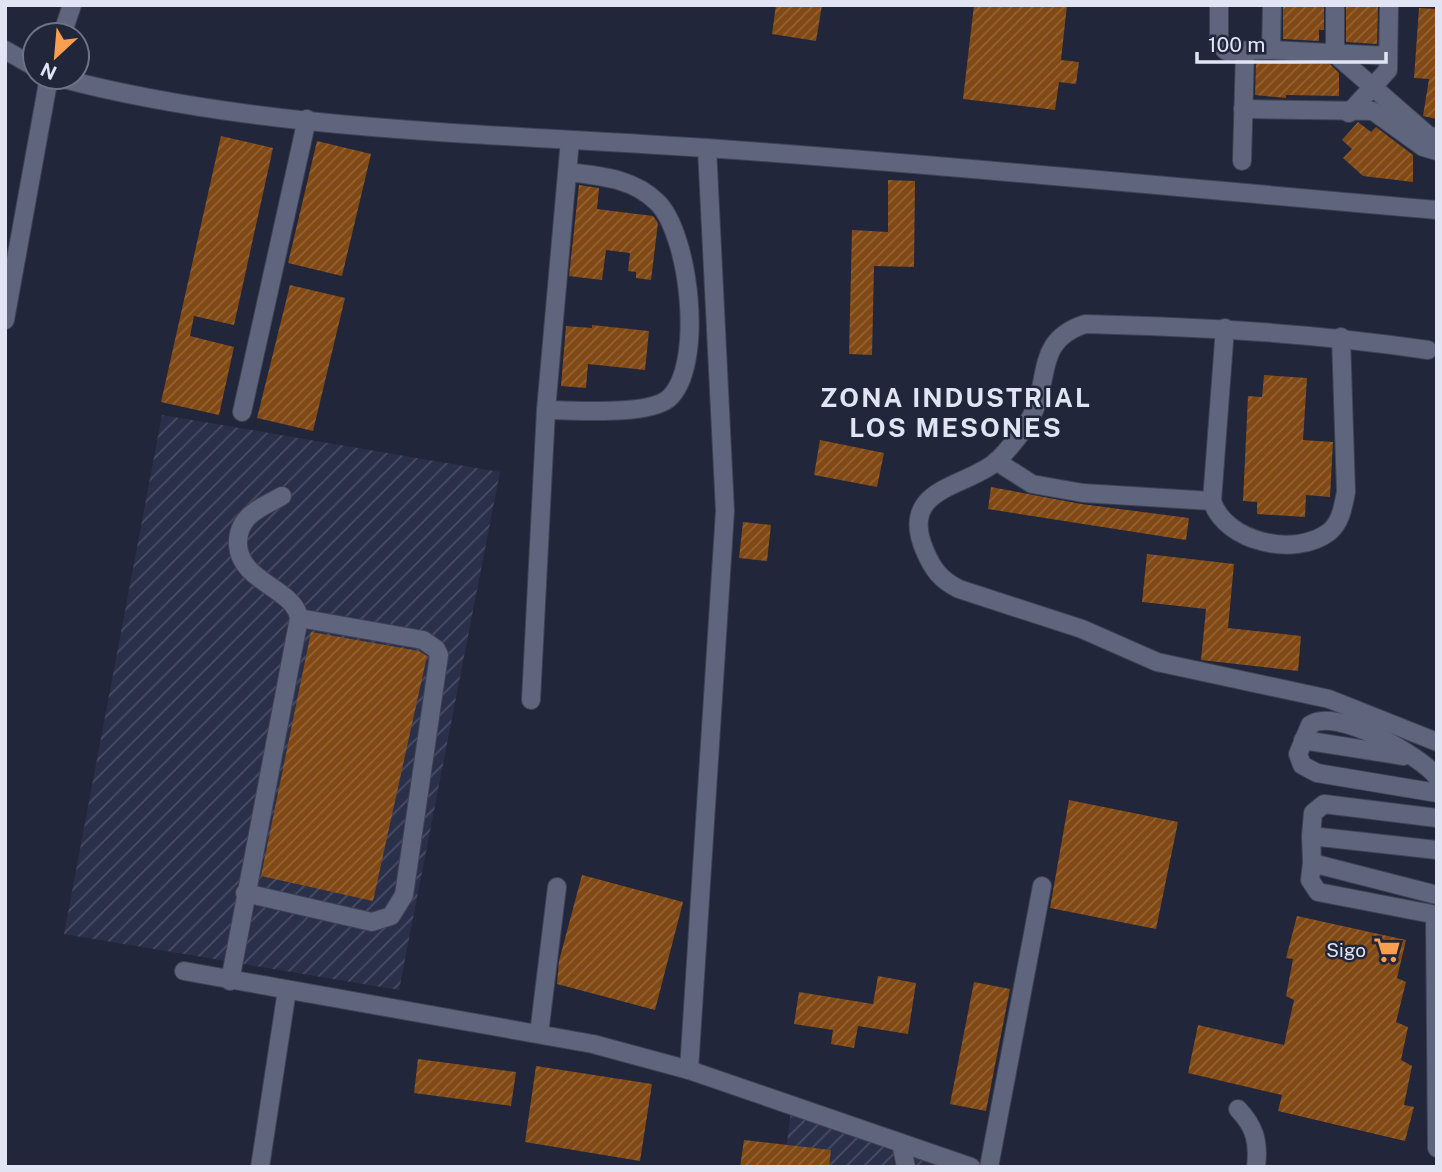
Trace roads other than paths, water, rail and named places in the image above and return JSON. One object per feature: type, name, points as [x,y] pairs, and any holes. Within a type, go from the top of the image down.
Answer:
[{"type":"street","points":[[1219,5],[1221,49],[1388,56]]},
{"type":"street","points":[[1272,5],[1272,50]]},
{"type":"street","points":[[1335,5],[1335,54]]},
{"type":"street","points":[[1373,111],[1378,89],[1388,70],[1389,5]]},
{"type":"street","points":[[5,50],[21,59]]},
{"type":"street","points":[[1242,161],[1245,51]]},
{"type":"street","points":[[1335,54],[1429,136],[1437,136]]},
{"type":"street","points":[[91,84],[207,109],[307,119],[707,148],[1437,210]]},
{"type":"street","points":[[1349,113],[1378,89]]},
{"type":"street","points":[[5,320],[10,272],[46,91]]},
{"type":"street","points":[[1243,109],[1349,113],[1373,111],[1423,147],[1437,151]]},
{"type":"street","points":[[242,412],[307,119]]},
{"type":"street","points":[[531,700],[546,410],[570,140]]},
{"type":"street","points":[[689,1070],[725,511],[707,148]]},
{"type":"street","points":[[546,410],[651,408],[667,399],[685,369],[690,291],[671,219],[656,201],[629,183],[568,172]]},
{"type":"street","points":[[1429,350],[1341,337],[1225,328],[1085,324],[1069,330],[1053,343],[1040,397],[1030,421],[996,461],[939,489],[922,513],[919,528],[923,547],[933,569],[945,582],[1082,629],[1157,662],[1329,699],[1437,742]]},
{"type":"street","points":[[1225,328],[1212,501],[1216,515],[1227,526],[1242,535],[1262,541],[1314,541],[1331,530],[1342,514],[1346,492],[1341,337]]},
{"type":"street","points":[[996,461],[1032,484],[1083,493],[1212,501]]},
{"type":"street","points":[[230,981],[299,618],[294,606],[254,575],[239,553],[239,531],[246,517],[282,496]]},
{"type":"street","points":[[246,894],[372,922],[391,916],[404,895],[439,655],[436,649],[423,640],[299,618]]},
{"type":"street","points":[[1437,777],[1429,767],[1415,758],[1303,740],[1299,760],[1310,770],[1437,793]]},
{"type":"street","points":[[1437,818],[1324,804],[1313,813],[1310,880],[1318,892],[1436,915],[1437,1147]]},
{"type":"street","points":[[1311,836],[1437,850]]},
{"type":"street","points":[[1312,863],[1437,895]]},
{"type":"street","points":[[989,1167],[1042,886]]},
{"type":"street","points":[[539,1034],[557,887]]},
{"type":"street","points":[[184,971],[593,1044],[689,1070],[971,1167]]},
{"type":"street","points":[[260,1167],[287,990]]},
{"type":"street","points":[[1238,1109],[1250,1122],[1255,1135],[1256,1167]]},
{"type":"street","points":[[901,1143],[906,1167]]},
{"type":"place","name":"Sigo","points":[[1387,950]]},
{"type":"district","name":"ZONA INDUSTRIAL LOS MESONES","points":[[956,412]]}]
